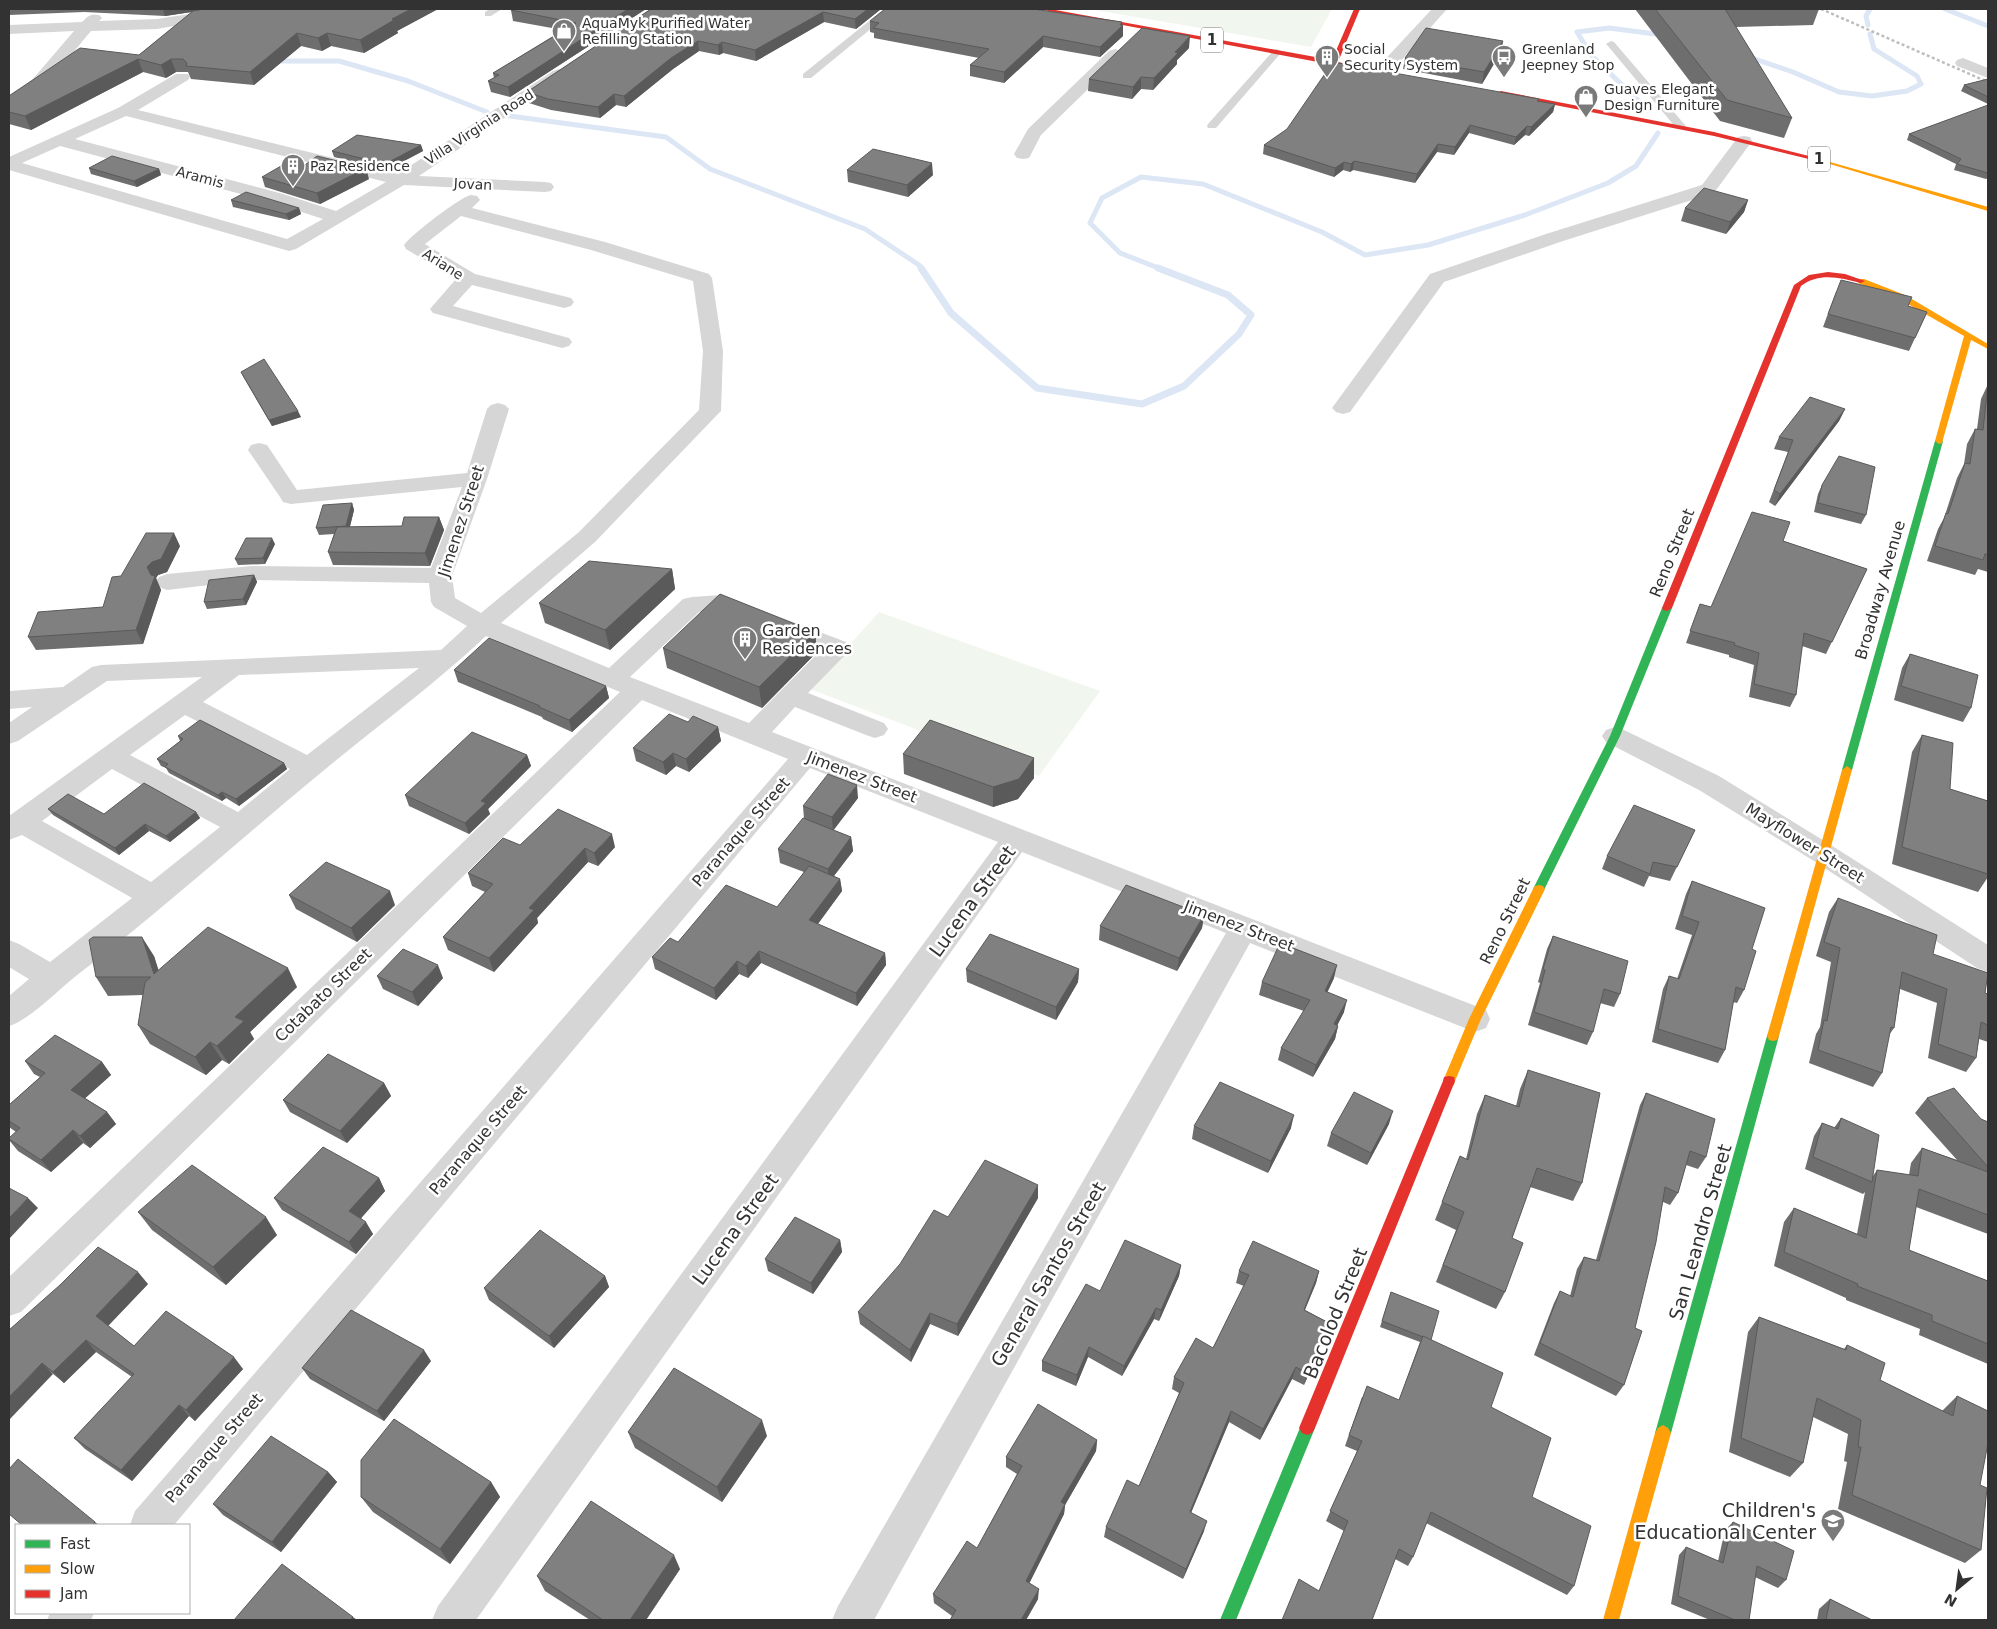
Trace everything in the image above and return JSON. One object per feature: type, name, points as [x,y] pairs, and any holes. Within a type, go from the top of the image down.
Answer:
[{"type":"street","points":[[9,102],[38,83],[102,9]]},
{"type":"street","points":[[9,29],[157,24],[246,9]]},
{"type":"street","name":"1","points":[[1041,9],[1388,72]]},
{"type":"street","points":[[1334,63],[1357,9]]},
{"type":"street","points":[[1388,72],[1440,9]]},
{"type":"street","points":[[1023,154],[1034,133],[1049,116],[1143,27]]},
{"type":"street","points":[[1963,63],[1988,73]]},
{"type":"street","name":"Villa Virginia Road","points":[[9,164],[288,245],[338,218],[401,180],[569,67]]},
{"type":"street","points":[[9,164],[124,112],[182,77]]},
{"type":"street","name":"1","points":[[1488,91],[1681,127],[1744,141],[1894,180],[1988,201]]},
{"type":"street","name":"Jovan","points":[[124,112],[401,180],[493,186],[545,187]]},
{"type":"street","name":"Aramis","points":[[61,140],[269,196],[338,218]]},
{"type":"street","points":[[1343,408],[1437,278],[1708,188],[1744,141]]},
{"type":"street","name":"1","points":[[1894,180],[1988,209]]},
{"type":"street","name":"Ariane","points":[[493,186],[457,210],[413,245],[468,278],[440,308],[562,342]]},
{"type":"street","points":[[9,1014],[309,768],[448,658],[482,625],[587,537],[710,411],[713,352],[702,278],[598,246],[457,210]]},
{"type":"street","name":"Reno Street","points":[[1475,1018],[1615,736],[1798,285],[1808,277],[1834,275],[1858,279],[1921,307],[1988,346]]},
{"type":"street","points":[[468,278],[564,302]]},
{"type":"street","name":"Broadway Avenue","points":[[1824,854],[1968,336]]},
{"type":"street","name":"Jimenez Street","points":[[498,409],[476,479],[440,576],[444,602],[482,625],[625,684],[1475,1018]]},
{"type":"street","points":[[259,450],[291,497],[476,479]]},
{"type":"street","points":[[166,582],[252,573],[440,576]]},
{"type":"street","name":"Cotabato Street","points":[[9,1300],[625,684],[692,605],[721,602],[837,648],[791,696]]},
{"type":"street","points":[[9,735],[101,673],[448,658]]},
{"type":"street","points":[[153,897],[14,825],[232,668]]},
{"type":"street","points":[[9,700],[69,695]]},
{"type":"street","points":[[754,734],[791,696],[875,729]]},
{"type":"street","points":[[184,702],[309,768]]},
{"type":"street","name":"Mayflower Street","points":[[1615,736],[1709,783],[1824,854],[1988,960]]},
{"type":"street","name":"Paranaque Street","points":[[150,1524],[806,755]]},
{"type":"street","points":[[110,756],[240,825]]},
{"type":"street","name":"Lucena Street","points":[[452,1620],[1017,838]]},
{"type":"street","name":"San Leandro Street","points":[[1611,1620],[1824,854]]},
{"type":"street","name":"General Santos Street","points":[[852,1620],[1244,928]]},
{"type":"street","points":[[9,952],[51,978]]},
{"type":"street","name":"Bacolod Street","points":[[1228,1620],[1475,1018]]},
{"type":"lane","points":[[488,14],[497,9]]},
{"type":"lane","points":[[807,76],[890,9]]},
{"type":"lane","points":[[1611,44],[1681,127]]},
{"type":"lane","points":[[1212,126],[1277,52]]},
{"type":"shaded area","points":[[1089,9],[1332,9],[1311,47]]},
{"type":"shaded area","points":[[879,612],[1100,691],[1039,776],[810,689]]},
{"type":"building","points":[[204,9],[411,9],[360,40],[327,33],[318,38],[297,33],[250,72],[186,66],[187,63],[183,59],[171,59],[161,65],[138,59],[25,116],[9,112],[9,96],[80,48],[139,55],[193,11]]},
{"type":"building","points":[[628,9],[508,87],[488,81],[499,75],[493,73],[576,23],[511,10]]},
{"type":"building","points":[[651,9],[868,9],[855,19],[823,12],[755,50],[722,42],[718,45],[698,41],[671,58],[624,96],[614,94],[598,107],[548,99],[527,92]]},
{"type":"building","points":[[885,9],[1033,9],[1122,22],[1120,25],[1123,25],[1100,47],[1043,36],[1004,72],[970,65],[989,49],[873,28],[879,23],[870,21]]},
{"type":"building","points":[[1655,9],[1725,9],[1792,118],[1727,100]]},
{"type":"building","points":[[1142,28],[1190,36],[1175,52],[1178,53],[1154,78],[1141,77],[1133,87],[1089,79]]},
{"type":"building","points":[[1426,28],[1503,41],[1484,72],[1405,58]]},
{"type":"building","points":[[1333,62],[1539,99],[1537,101],[1555,104],[1531,127],[1527,126],[1516,137],[1470,125],[1455,147],[1438,144],[1417,174],[1354,161],[1351,164],[1344,162],[1335,168],[1264,145],[1287,129]]},
{"type":"building","points":[[1988,79],[1988,97],[1964,85]]},
{"type":"building","points":[[1988,105],[1988,173],[1957,164],[1961,159],[1909,134]]},
{"type":"building","points":[[357,135],[421,145],[385,164],[332,151]]},
{"type":"building","points":[[873,149],[932,163],[907,185],[847,170]]},
{"type":"building","points":[[112,156],[159,169],[134,181],[89,168]]},
{"type":"building","points":[[317,156],[366,168],[317,193],[262,177],[281,166],[298,170]]},
{"type":"building","points":[[1704,188],[1748,200],[1730,222],[1685,208]]},
{"type":"building","points":[[246,192],[299,208],[286,214],[231,200]]},
{"type":"building","points":[[1841,280],[1912,297],[1908,306],[1927,312],[1915,338],[1828,314]]},
{"type":"building","points":[[264,359],[298,411],[269,420],[241,372]]},
{"type":"building","points":[[1988,384],[1988,554],[1985,554],[1983,560],[1935,546],[1965,463],[1970,464],[1975,429],[1983,430]]},
{"type":"building","points":[[1810,397],[1845,409],[1780,494],[1774,490],[1793,440],[1779,437]]},
{"type":"building","points":[[1839,456],[1875,467],[1866,515],[1818,503],[1822,485]]},
{"type":"building","points":[[352,503],[346,526],[316,528],[323,505]]},
{"type":"building","points":[[1752,512],[1790,522],[1783,541],[1867,569],[1832,642],[1804,633],[1796,695],[1754,684],[1759,653],[1734,645],[1735,643],[1690,631],[1700,604],[1711,607]]},
{"type":"building","points":[[404,517],[439,517],[425,553],[328,552],[337,527],[402,526]]},
{"type":"building","points":[[146,533],[174,533],[161,559],[152,562],[147,567],[151,575],[155,576],[136,630],[28,637],[38,612],[103,607],[112,577],[121,576]]},
{"type":"building","points":[[246,538],[272,538],[263,558],[235,559]]},
{"type":"building","points":[[589,561],[672,569],[605,630],[539,603]]},
{"type":"building","points":[[254,575],[243,599],[204,602],[209,580]]},
{"type":"building","points":[[720,594],[815,632],[759,687],[663,648]]},
{"type":"building","points":[[489,638],[606,686],[569,720],[454,670]]},
{"type":"building","points":[[1910,654],[1978,675],[1971,708],[1901,686]]},
{"type":"building","points":[[669,714],[688,722],[693,716],[718,727],[686,759],[673,753],[663,762],[633,748]]},
{"type":"building","points":[[200,720],[284,763],[236,799],[222,792],[218,795],[165,767],[168,764],[157,759],[183,739],[178,736]]},
{"type":"building","points":[[930,720],[1034,758],[1019,779],[993,787],[903,754]]},
{"type":"building","points":[[472,732],[527,755],[481,801],[486,803],[465,823],[405,795]]},
{"type":"building","points":[[1922,735],[1953,743],[1950,789],[1988,801],[1988,874],[1902,847]]},
{"type":"building","points":[[828,774],[857,785],[832,817],[803,806]]},
{"type":"building","points":[[144,783],[196,812],[166,836],[145,824],[115,848],[48,809],[68,794],[104,814]]},
{"type":"building","points":[[1634,805],[1695,830],[1677,867],[1653,862],[1650,874],[1607,856]]},
{"type":"building","points":[[558,809],[612,834],[594,853],[585,848],[529,908],[534,910],[489,958],[443,937],[493,884],[468,873],[503,838],[520,845]]},
{"type":"building","points":[[803,818],[851,837],[828,869],[778,849]]},
{"type":"building","points":[[326,862],[390,891],[351,928],[289,895]]},
{"type":"building","points":[[809,866],[840,879],[809,920],[885,953],[856,993],[759,951],[746,966],[737,961],[714,988],[652,957],[670,938],[678,942],[726,885],[777,907]]},
{"type":"building","points":[[1692,881],[1765,908],[1752,949],[1756,951],[1744,990],[1736,987],[1725,1050],[1658,1029],[1669,976],[1679,979],[1699,922],[1682,916]]},
{"type":"building","points":[[1126,885],[1204,915],[1179,958],[1100,926]]},
{"type":"building","points":[[1838,898],[1937,935],[1933,954],[1988,973],[1985,993],[1988,994],[1988,1025],[1981,1022],[1976,1058],[1938,1044],[1947,989],[1902,972],[1894,1028],[1891,1027],[1882,1073],[1818,1050],[1824,1020],[1827,1021],[1840,948],[1824,942]]},
{"type":"building","points":[[208,927],[288,968],[235,1017],[244,1021],[217,1046],[210,1042],[195,1057],[138,1025],[145,982],[151,977],[96,977],[89,940],[93,937],[142,937],[154,974]]},
{"type":"building","points":[[990,934],[1079,969],[1056,1007],[966,969]]},
{"type":"building","points":[[1553,936],[1628,961],[1620,994],[1604,989],[1593,1032],[1534,1012],[1545,970],[1543,969]]},
{"type":"building","points":[[1280,943],[1337,965],[1325,991],[1347,1000],[1334,1024],[1338,1026],[1316,1065],[1281,1048],[1310,1000],[1262,982]]},
{"type":"building","points":[[403,949],[438,965],[412,992],[377,976]]},
{"type":"building","points":[[55,1035],[102,1062],[71,1090],[107,1112],[80,1136],[73,1130],[41,1160],[9,1139],[20,1128],[9,1121],[9,1105],[45,1073],[25,1061]]},
{"type":"building","points":[[328,1054],[384,1083],[340,1131],[283,1100]]},
{"type":"building","points":[[1528,1070],[1600,1093],[1582,1183],[1537,1168],[1512,1238],[1523,1243],[1505,1292],[1443,1265],[1464,1212],[1442,1202],[1460,1156],[1468,1160],[1485,1095],[1519,1107]]},
{"type":"building","points":[[1220,1082],[1294,1115],[1271,1161],[1194,1126]]},
{"type":"building","points":[[1954,1088],[1981,1119],[1988,1122],[1988,1167],[1927,1098]]},
{"type":"building","points":[[1354,1092],[1393,1111],[1371,1153],[1331,1133]]},
{"type":"building","points":[[1646,1093],[1715,1119],[1706,1157],[1690,1151],[1678,1193],[1665,1187],[1656,1242],[1635,1328],[1642,1331],[1624,1385],[1540,1343],[1560,1291],[1573,1297],[1584,1257],[1599,1261]]},
{"type":"building","points":[[1841,1118],[1879,1135],[1872,1182],[1813,1157],[1822,1123],[1838,1129]]},
{"type":"building","points":[[323,1147],[379,1178],[349,1211],[366,1222],[349,1242],[274,1198]]},
{"type":"building","points":[[1922,1148],[1988,1172],[1988,1215],[1919,1189],[1909,1250],[1988,1281],[1988,1344],[1932,1321],[1932,1315],[1857,1286],[1858,1284],[1784,1252],[1794,1208],[1866,1238],[1877,1170],[1918,1176]]},
{"type":"building","points":[[985,1160],[1038,1185],[957,1324],[930,1313],[910,1350],[858,1312],[900,1264],[934,1210],[948,1217]]},
{"type":"building","points":[[192,1165],[266,1217],[213,1267],[138,1212]]},
{"type":"building","points":[[9,1188],[28,1198],[9,1218]]},
{"type":"building","points":[[795,1217],[840,1240],[811,1283],[765,1259]]},
{"type":"building","points":[[540,1230],[605,1276],[549,1336],[484,1288]]},
{"type":"building","points":[[1125,1240],[1181,1265],[1161,1310],[1156,1308],[1124,1366],[1089,1347],[1077,1375],[1042,1361],[1086,1284],[1100,1291]]},
{"type":"building","points":[[1253,1241],[1319,1271],[1304,1310],[1329,1323],[1307,1373],[1296,1367],[1263,1429],[1231,1411],[1190,1512],[1207,1521],[1186,1569],[1106,1527],[1127,1480],[1139,1486],[1184,1383],[1174,1377],[1196,1338],[1213,1348],[1249,1275],[1239,1271]]},
{"type":"building","points":[[98,1247],[138,1272],[96,1316],[134,1346],[166,1311],[234,1357],[186,1410],[179,1405],[121,1470],[74,1438],[134,1374],[86,1340],[53,1372],[42,1363],[9,1397],[9,1330],[60,1285]]},
{"type":"building","points":[[1391,1292],[1439,1311],[1431,1340],[1382,1321]]},
{"type":"building","points":[[351,1310],[424,1350],[377,1411],[302,1368]]},
{"type":"building","points":[[1759,1317],[1846,1350],[1847,1345],[1885,1363],[1880,1380],[1953,1416],[1957,1396],[1988,1411],[1988,1443],[1980,1485],[1987,1488],[1981,1550],[1852,1495],[1861,1447],[1858,1447],[1861,1420],[1817,1398],[1803,1463],[1741,1438]]},
{"type":"building","points":[[1423,1336],[1503,1373],[1491,1407],[1551,1438],[1532,1497],[1591,1526],[1574,1586],[1431,1512],[1413,1557],[1399,1549],[1372,1620],[1282,1620],[1299,1579],[1319,1591],[1348,1521],[1330,1511],[1362,1441],[1349,1435],[1367,1386],[1399,1400]]},
{"type":"building","points":[[674,1368],[762,1420],[717,1487],[628,1432]]},
{"type":"building","points":[[1038,1404],[1097,1440],[1061,1502],[1065,1504],[1026,1581],[1039,1589],[1021,1620],[950,1620],[956,1610],[933,1594],[967,1541],[977,1548],[1022,1466],[1006,1457]]},
{"type":"building","points":[[394,1419],[491,1482],[440,1549],[361,1497],[361,1460]]},
{"type":"building","points":[[271,1436],[328,1472],[272,1542],[213,1504]]},
{"type":"building","points":[[18,1459],[95,1522],[93,1524],[21,1524],[9,1514],[9,1469]]},
{"type":"building","points":[[591,1501],[674,1555],[630,1620],[603,1620],[537,1576]]},
{"type":"building","points":[[1733,1522],[1794,1551],[1786,1580],[1757,1566],[1749,1620],[1735,1620],[1678,1596],[1686,1547],[1723,1563]]},
{"type":"building","points":[[282,1564],[353,1617],[350,1620],[234,1620]]},
{"type":"building","points":[[1830,1599],[1872,1620],[1826,1620]]},
{"type":"waterway","points":[[1868,25],[1866,16],[1870,9]]},
{"type":"waterway","points":[[1945,9],[1988,26]]},
{"type":"waterway","points":[[1648,110],[1591,55],[1577,32],[1609,28],[1663,35]]},
{"type":"waterway","points":[[1746,56],[1793,72],[1839,92],[1872,96],[1907,91],[1921,84],[1917,76],[1874,49],[1870,34]]},
{"type":"waterway","points":[[273,61],[339,61],[408,81],[487,112]]},
{"type":"waterway","points":[[510,116],[666,137],[710,169],[865,229],[919,265],[922,269]]},
{"type":"waterway","points":[[1161,269],[1120,253],[1090,223],[1102,198],[1141,177],[1203,184],[1322,232],[1365,255],[1428,245],[1525,215],[1608,183],[1636,166],[1658,133]]},
{"type":"waterway","points":[[921,268],[951,313],[1037,388],[1142,404],[1184,386],[1239,334],[1251,315],[1228,295],[1158,268]]},
{"type":"railway","points":[[1821,9],[1988,82]]},
{"type":"traffic: fast","points":[[1847,770],[1939,441]]},
{"type":"traffic: fast","points":[[1539,889],[1615,736],[1667,608]]},
{"type":"traffic: fast","points":[[1663,1433],[1773,1036]]},
{"type":"traffic: fast","points":[[1228,1620],[1307,1428]]},
{"type":"traffic: slow","points":[[1825,161],[1988,209]]},
{"type":"traffic: slow","points":[[1861,281],[1902,297],[1988,347]]},
{"type":"traffic: slow","points":[[1939,441],[1968,336]]},
{"type":"traffic: slow","points":[[1773,1036],[1847,770]]},
{"type":"traffic: slow","points":[[1449,1081],[1475,1019],[1539,889]]},
{"type":"traffic: slow","points":[[1611,1620],[1663,1433]]},
{"type":"traffic: jam","points":[[1041,9],[1368,69]]},
{"type":"traffic: jam","points":[[1334,63],[1357,9]]},
{"type":"traffic: jam","points":[[1501,93],[1714,134],[1825,161]]},
{"type":"traffic: jam","points":[[1667,608],[1798,285],[1804,280],[1820,275],[1836,275],[1861,281]]},
{"type":"traffic: jam","points":[[1307,1428],[1449,1081]]},
{"type":"place","name":"AquaMyk Purified Water Refilling Station","points":[[564,52]]},
{"type":"place","name":"Social Security System","points":[[1327,78]]},
{"type":"place","name":"Greenland Jeepney Stop","points":[[1504,78]]},
{"type":"place","name":"Guaves Elegant Design Furniture","points":[[1586,118]]},
{"type":"place","name":"Paz Residence","points":[[293,187]]},
{"type":"place","name":"Garden Residences","points":[[745,660]]},
{"type":"place","name":"Children's Educational Center","points":[[1833,1542]]}]
